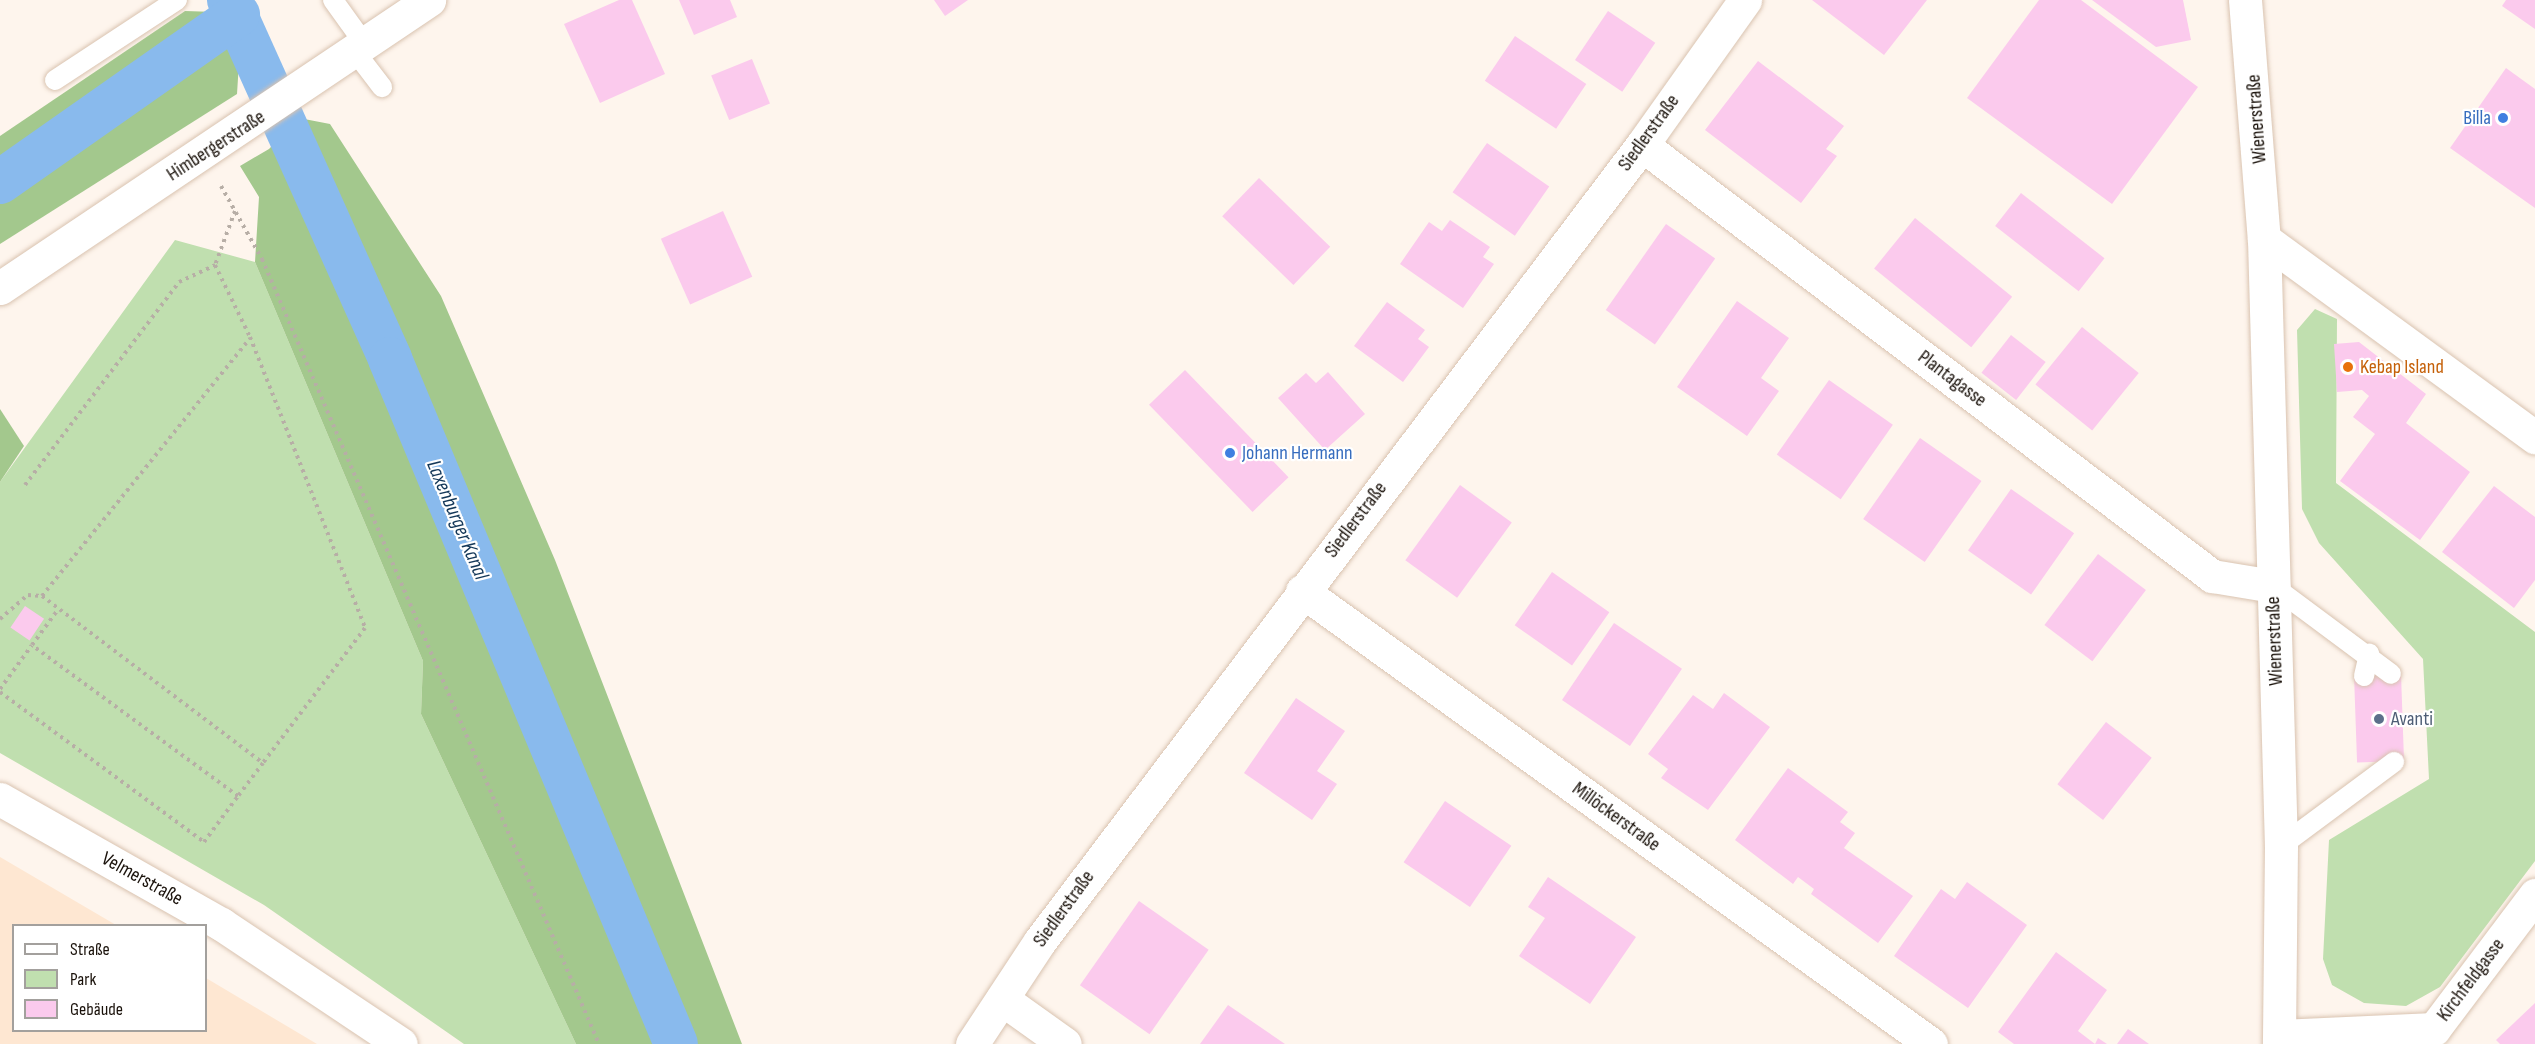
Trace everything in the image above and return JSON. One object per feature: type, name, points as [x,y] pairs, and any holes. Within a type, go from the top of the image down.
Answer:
[{"type":"street","name":"Himbergerstraße","points":[[0,288],[294,95],[429,0]]},
{"type":"street","name":"Siedlerstraße","points":[[972,1044],[1002,999],[1302,591],[1642,145],[1744,0]]},
{"type":"street","name":"Wienerstraße","points":[[2245,0],[2264,238],[2281,846],[2279,1040]]},
{"type":"street","name":"Plantagasse","points":[[1642,145],[2212,576],[2273,585]]},
{"type":"street","points":[[2264,238],[2535,437]]},
{"type":"street","name":"Millöckerstraße","points":[[1302,591],[1930,1044]]},
{"type":"street","name":"Velmerstraße","points":[[0,799],[221,924],[401,1044]]},
{"type":"street","name":"Kirchfeldgasse","points":[[2279,1040],[2441,1037],[2535,895]]},
{"type":"street","points":[[1002,999],[1065,1044]]},
{"type":"lane","points":[[55,80],[177,0]]},
{"type":"lane","points":[[333,0],[382,87]]},
{"type":"lane","points":[[2273,585],[2369,654],[2391,674]]},
{"type":"lane","points":[[2364,676],[2369,654]]},
{"type":"lane","points":[[2367,762],[2374,782]]},
{"type":"lane","points":[[2281,846],[2374,782],[2394,762]]},
{"type":"path","points":[[25,485],[179,282],[215,266],[236,211],[262,259],[434,651],[599,1044]]},
{"type":"path","points":[[57,611],[0,691],[204,842],[365,628],[250,338],[215,266]]},
{"type":"path","points":[[42,596],[250,338]]},
{"type":"path","points":[[0,619],[28,595],[42,596],[57,611],[263,763]]},
{"type":"path","points":[[32,645],[238,796]]},
{"type":"shaded area","points":[[0,857],[114,924],[12,924],[12,1032],[207,1032],[207,979],[317,1044],[0,1044]]},
{"type":"green space","points":[[185,11],[216,12],[240,47],[237,94],[0,244],[0,136]]},
{"type":"green space","points":[[299,118],[330,124],[441,296],[555,560],[742,1044],[576,1044],[421,714],[423,661],[255,262],[259,197],[240,166],[269,149]]},
{"type":"green space","points":[[175,240],[255,262],[423,661],[421,714],[576,1044],[464,1044],[264,905],[0,753],[0,482]]},
{"type":"green space","points":[[2315,309],[2337,319],[2336,483],[2535,632],[2535,861],[2440,987],[2406,1006],[2364,1003],[2332,985],[2323,959],[2329,840],[2429,779],[2423,659],[2319,543],[2302,509],[2297,330]]},
{"type":"green space","points":[[0,409],[24,446],[0,482]]},
{"type":"building","points":[[619,0],[632,0],[665,74],[600,103],[564,24]]},
{"type":"building","points":[[679,0],[730,0],[737,17],[694,35]]},
{"type":"building","points":[[934,0],[968,0],[945,16]]},
{"type":"building","points":[[1812,0],[1927,0],[1884,55]]},
{"type":"building","points":[[2039,0],[2081,0],[2198,87],[2112,204],[1967,98]]},
{"type":"building","points":[[2092,0],[2183,0],[2191,40],[2156,47]]},
{"type":"building","points":[[2506,0],[2535,0],[2535,29],[2502,6]]},
{"type":"building","points":[[1608,11],[1655,43],[1622,92],[1575,60]]},
{"type":"building","points":[[1515,36],[1586,84],[1556,129],[1485,81]]},
{"type":"building","points":[[752,59],[770,104],[729,120],[711,75]]},
{"type":"building","points":[[1758,61],[1844,126],[1826,149],[1837,156],[1801,203],[1705,130]]},
{"type":"building","name":"Billa","points":[[2506,68],[2535,89],[2535,208],[2450,148]]},
{"type":"building","points":[[1487,143],[1549,187],[1515,236],[1453,192]]},
{"type":"building","points":[[1259,178],[1330,247],[1293,285],[1222,216]]},
{"type":"building","points":[[2021,193],[2105,258],[2079,291],[1995,226]]},
{"type":"building","points":[[723,211],[752,277],[690,304],[661,239]]},
{"type":"building","points":[[1915,218],[2012,297],[1971,347],[1874,269]]},
{"type":"building","points":[[1450,220],[1490,247],[1483,257],[1494,264],[1463,308],[1400,264],[1429,222],[1442,231]]},
{"type":"building","points":[[1666,224],[1715,258],[1655,344],[1606,310]]},
{"type":"building","points":[[1737,301],[1789,338],[1761,378],[1779,391],[1747,436],[1677,387]]},
{"type":"building","points":[[1387,302],[1425,330],[1418,339],[1429,347],[1403,382],[1354,346]]},
{"type":"building","points":[[2082,327],[2139,373],[2092,430],[2035,385]]},
{"type":"building","points":[[2011,335],[2046,362],[2016,400],[1981,373]]},
{"type":"building","points":[[2359,342],[2426,394],[2406,423],[2470,472],[2420,540],[2340,481],[2375,434],[2353,417],[2369,396],[2362,390],[2337,392],[2334,344]]},
{"type":"building","name":"Johann Hermann","points":[[1185,370],[1289,477],[1253,512],[1149,405]]},
{"type":"building","points":[[1328,372],[1365,414],[1325,450],[1278,398],[1306,373],[1316,383]]},
{"type":"building","points":[[1829,380],[1893,425],[1841,499],[1777,455]]},
{"type":"building","points":[[1920,438],[1981,481],[1925,562],[1863,519]]},
{"type":"building","points":[[1460,485],[1512,523],[1457,598],[1405,560]]},
{"type":"building","points":[[2494,486],[2535,517],[2535,580],[2514,608],[2442,552]]},
{"type":"building","points":[[2011,489],[2074,533],[2031,595],[1968,550]]},
{"type":"building","points":[[2098,554],[2146,590],[2092,661],[2044,625]]},
{"type":"building","points":[[1552,572],[1609,612],[1572,665],[1515,625]]},
{"type":"building","points":[[25,606],[44,619],[30,640],[10,628]]},
{"type":"building","points":[[1614,623],[1682,669],[1630,746],[1562,700]]},
{"type":"building","name":"Avanti","points":[[2401,674],[2404,761],[2357,763],[2354,676]]},
{"type":"building","points":[[1724,693],[1770,727],[1708,810],[1661,778],[1668,769],[1648,754],[1693,695],[1713,709]]},
{"type":"building","points":[[1296,698],[1345,731],[1317,771],[1337,784],[1312,820],[1244,773]]},
{"type":"building","points":[[2106,722],[2152,758],[2103,820],[2057,784]]},
{"type":"building","points":[[1788,768],[1848,812],[1840,822],[1855,833],[1844,848],[1913,896],[1878,943],[1811,894],[1814,889],[1798,877],[1793,884],[1735,840]]},
{"type":"building","points":[[1445,801],[1511,846],[1470,907],[1404,862]]},
{"type":"building","points":[[1548,877],[1636,937],[1590,1004],[1519,956],[1545,918],[1528,907]]},
{"type":"building","points":[[1967,882],[2027,925],[1968,1008],[1894,956],[1941,889],[1955,899]]},
{"type":"building","points":[[1139,901],[1209,950],[1150,1034],[1080,985]]},
{"type":"building","points":[[2056,952],[2107,990],[2078,1031],[2095,1044],[2014,1044],[1998,1032]]},
{"type":"building","points":[[2535,1003],[2535,1044],[2500,1044],[2496,1040]]},
{"type":"building","points":[[1228,1005],[1285,1044],[1200,1044]]},
{"type":"building","points":[[2128,1029],[2149,1044],[2117,1044]]},
{"type":"building","points":[[2098,1038],[2107,1044],[2095,1044]]},
{"type":"waterway","name":"Laxenburger Kanal","points":[[229,0],[390,359],[676,1044]]},
{"type":"waterway","points":[[0,182],[238,15]]},
{"type":"place","name":"Billa","points":[[2503,118]]},
{"type":"place","name":"Kebap Island","points":[[2348,367]]},
{"type":"place","name":"Johann Hermann","points":[[1230,453]]},
{"type":"place","name":"Avanti","points":[[2379,719]]}]
